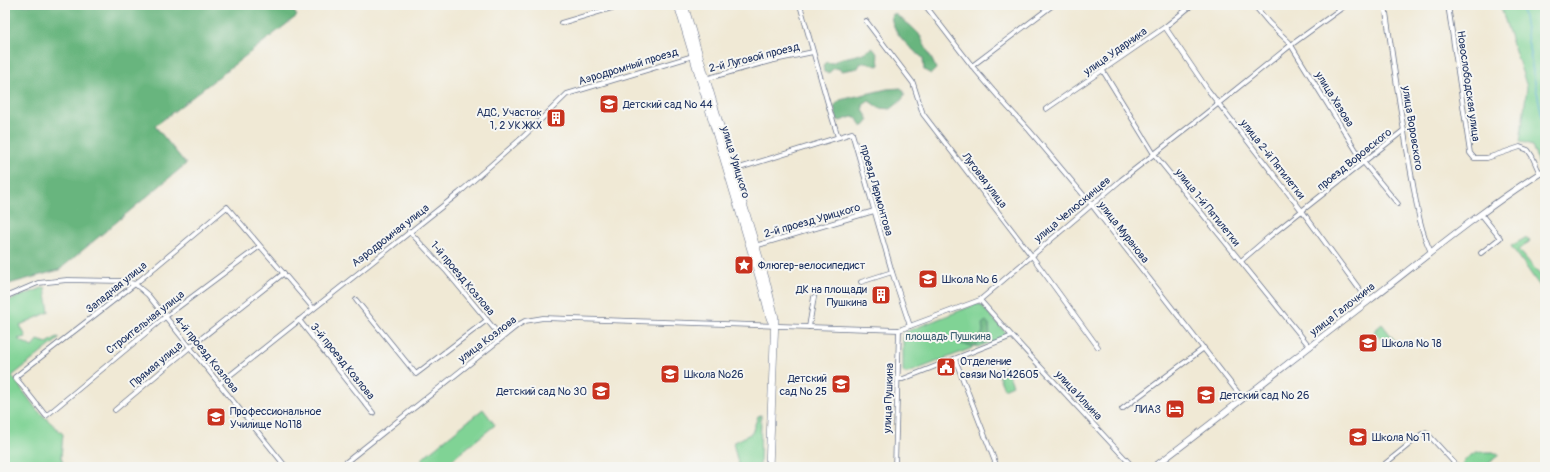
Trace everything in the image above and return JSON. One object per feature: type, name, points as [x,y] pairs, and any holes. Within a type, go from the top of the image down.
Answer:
[{"type":"highway","name":"улица Урицкого","points":[[678,5],[693,56],[703,79],[733,170],[774,313],[769,467]]},
{"type":"highway","name":"улица Урицкого","points":[[684,5],[703,79],[770,318],[774,326]]},
{"type":"street","points":[[561,23],[622,5]]},
{"type":"street","points":[[733,170],[838,137],[800,5]]},
{"type":"street","name":"улица Муранова","points":[[925,5],[1002,102],[1029,130],[1091,204],[1243,399]]},
{"type":"street","points":[[972,66],[1053,5]]},
{"type":"street","name":"улица Ударника","points":[[1046,109],[1165,27],[1192,5]]},
{"type":"street","name":"улица Хазова","points":[[1254,5],[1269,23],[1291,45],[1364,163],[1398,204]]},
{"type":"street","name":"улица Челюскинцев","points":[[774,326],[899,330],[980,300],[1091,204],[1291,45],[1346,5]]},
{"type":"street","name":"улица Воровского","points":[[1385,5],[1404,130],[1423,234],[1431,252]]},
{"type":"street","name":"Новослободская улица","points":[[1448,5],[1463,96],[1470,153],[1474,158],[1481,159],[1520,147],[1528,150],[1542,172]]},
{"type":"street","name":"Луговая улица","points":[[866,20],[913,83],[923,114],[1031,255],[1098,347]]},
{"type":"street","name":"улица 2-й Пятилетки","points":[[1165,27],[1208,90],[1302,211],[1368,301]]},
{"type":"street","name":"2-й Луговой проезд","points":[[703,79],[770,61],[813,52]]},
{"type":"street","name":"Аэродромный проезд","points":[[567,94],[693,56]]},
{"type":"street","name":"улица 1-й Пятилетки","points":[[1103,71],[1154,154],[1310,347]]},
{"type":"street","name":"Аэродромная улица","points":[[219,384],[464,188],[524,136],[567,94]]},
{"type":"street","name":"проезд Воровского","points":[[1241,261],[1404,130]]},
{"type":"street","name":"проезд Лермонтова","points":[[838,137],[852,133],[892,272],[910,326]]},
{"type":"street","name":"улица Галочкина","points":[[1154,467],[1431,252],[1481,214],[1542,172]]},
{"type":"street","name":"Западная улица","points":[[46,416],[15,377],[135,284],[227,207],[260,246]]},
{"type":"street","name":"2-й проезд Урицкого","points":[[755,246],[874,211]]},
{"type":"street","points":[[1481,214],[1500,238],[1481,253]]},
{"type":"street","name":"1-й проезд Козлова","points":[[409,232],[447,272],[501,337]]},
{"type":"street","points":[[260,246],[313,308]]},
{"type":"street","name":"Строительная улица","points":[[46,416],[165,316],[260,246]]},
{"type":"street","points":[[861,282],[892,272]]},
{"type":"street","name":"Прямая улица","points":[[115,410],[189,348],[284,274]]},
{"type":"street","points":[[5,297],[38,283],[67,280],[122,281],[135,284]]},
{"type":"street","name":"4-й проезд Козлова","points":[[135,284],[144,291],[165,316],[189,348],[286,467]]},
{"type":"street","points":[[809,327],[814,296]]},
{"type":"street","points":[[356,300],[416,374],[487,320]]},
{"type":"street","name":"улица Ильина","points":[[980,300],[1133,467]]},
{"type":"street","name":"улица Козлова","points":[[340,467],[501,337],[518,325],[534,319],[543,318],[774,326]]},
{"type":"street","name":"3-й проезд Козлова","points":[[299,320],[374,413]]},
{"type":"street","name":"улица Пушкина","points":[[894,467],[899,330]]},
{"type":"street","points":[[898,379],[903,379],[1012,336]]},
{"type":"street","points":[[1122,409],[1204,348]]},
{"type":"street","points":[[955,359],[997,467]]},
{"type":"street","points":[[1381,467],[1426,432],[1458,467]]},
{"type":"green space","points":[[5,5],[290,5],[297,16],[155,126],[186,164],[59,270],[5,285]]},
{"type":"green space","points":[[1500,5],[1539,5],[1545,27],[1545,160],[1539,164],[1532,146],[1527,143],[1520,142],[1527,87]]},
{"type":"green space","points":[[893,14],[911,26],[920,35],[936,69],[931,74],[924,70],[923,58],[908,45],[895,30],[891,17]]},
{"type":"green space","points":[[872,48],[877,55],[879,65],[877,66],[865,62],[860,64],[858,68],[842,71],[837,68],[833,69],[829,73],[824,72],[823,65],[826,62],[832,63],[839,59],[861,54]]},
{"type":"green space","points":[[901,88],[904,97],[891,109],[879,108],[869,101],[863,105],[863,110],[869,120],[864,126],[861,126],[856,117],[840,121],[837,119],[834,106],[840,100],[887,89]]},
{"type":"green space","points":[[1525,238],[1530,241],[1519,250],[1541,276],[1545,274],[1545,293],[1511,246]]},
{"type":"green space","points":[[45,287],[49,312],[20,325],[26,337],[18,339],[32,347],[38,340],[47,343],[57,337],[60,338],[12,376],[37,410],[63,434],[61,457],[64,467],[5,467],[5,302]]},
{"type":"green space","name":"площадь Пушкина","points":[[977,304],[981,305],[1006,333],[1004,338],[977,347],[975,345],[972,346],[972,348],[908,373],[903,372],[903,334],[905,332]]},
{"type":"green space","points":[[986,321],[989,324],[990,336],[984,343],[978,343],[976,346],[960,343],[962,340],[972,337],[975,339],[981,336],[983,331],[982,324]]},
{"type":"green space","points":[[1382,324],[1395,341],[1388,347],[1374,331]]},
{"type":"green space","points":[[1005,366],[1013,385],[1004,389],[996,370]]},
{"type":"green space","points":[[483,409],[495,425],[443,467],[428,467],[421,459]]},
{"type":"green space","points":[[761,415],[760,467],[739,467],[733,443],[752,433],[758,416]]},
{"type":"green space","points":[[1476,452],[1493,452],[1500,455],[1484,467],[1462,467],[1464,460]]},
{"type":"waterway","points":[[1522,5],[1534,78],[1545,130]]},
{"type":"place","name":"Детский сад № 44","points":[[609,104]]},
{"type":"place","name":"АДС, Участок 1, 2 УК ЖКХ","points":[[556,118]]},
{"type":"place","name":"Флюгер-велосипедист","points":[[744,265]]},
{"type":"place","name":"Школа № 6","points":[[928,279]]},
{"type":"place","name":"ДК на площади Пушкина","points":[[881,295]]},
{"type":"place","name":"Школа № 18","points":[[1368,343]]},
{"type":"place","name":"Отделение связи №142605","points":[[946,367]]},
{"type":"place","name":"Школа №26","points":[[670,374]]},
{"type":"place","name":"Детский сад № 25","points":[[841,384]]},
{"type":"place","name":"Детский сад № 30","points":[[601,391]]},
{"type":"place","name":"Детский сад № 26","points":[[1206,395]]},
{"type":"place","name":"ЛИАЗ","points":[[1175,409]]},
{"type":"place","name":"Профессиональное Училище №118","points":[[216,417]]},
{"type":"place","name":"Школа № 11","points":[[1358,437]]}]
